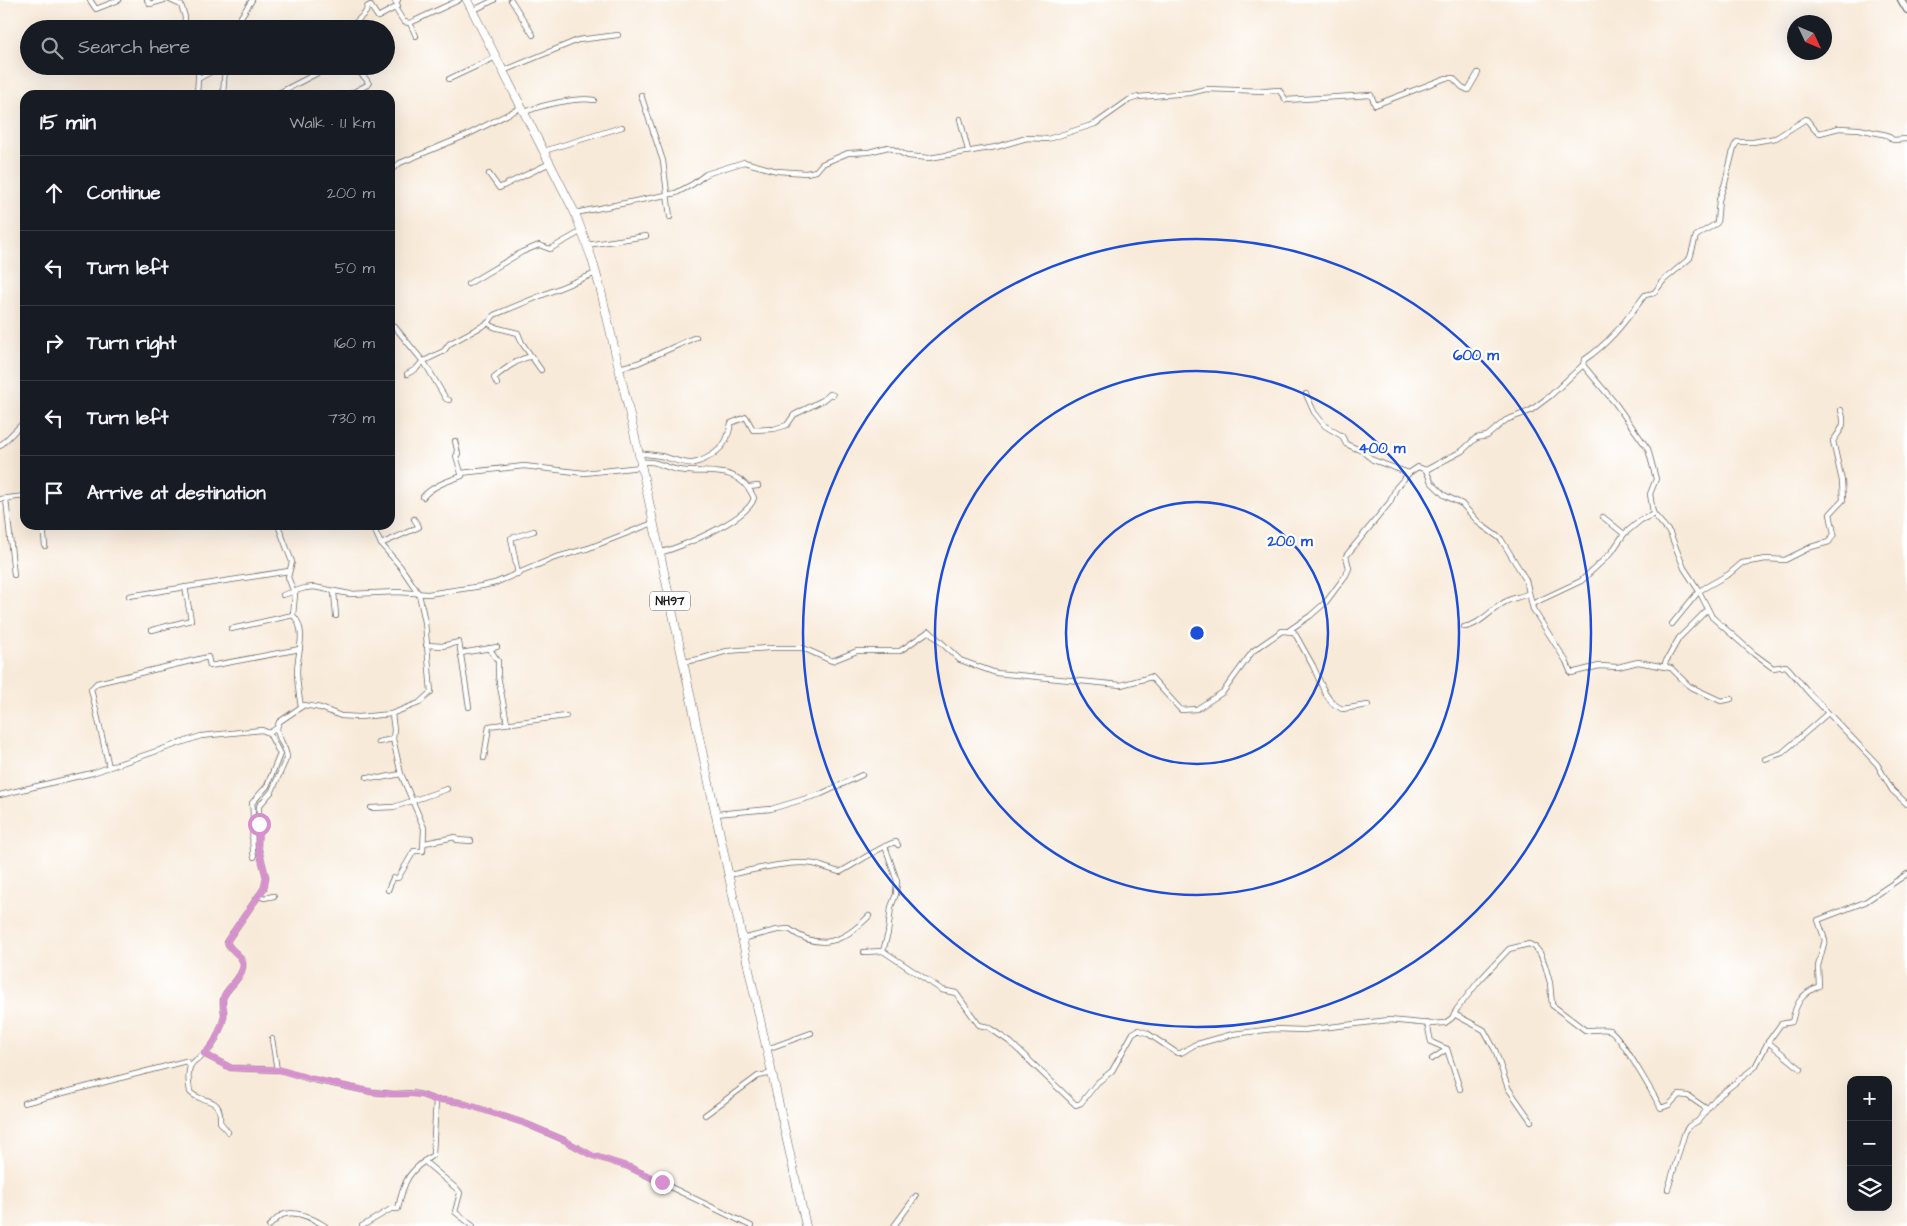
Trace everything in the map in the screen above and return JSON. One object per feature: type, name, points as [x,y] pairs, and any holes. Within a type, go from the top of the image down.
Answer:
[{"type":"highway","name":"NH97","points":[[467,0],[575,213],[596,273],[641,465],[742,939],[806,1226]]},
{"type":"street","points":[[90,0],[96,9],[118,0]]},
{"type":"street","points":[[147,0],[150,4],[164,0]]},
{"type":"street","points":[[170,0],[181,5],[185,20]]},
{"type":"street","points":[[239,20],[252,0]]},
{"type":"street","points":[[358,20],[366,12],[365,8],[370,5],[378,17],[398,6],[396,1],[398,0]]},
{"type":"street","points":[[395,8],[404,22],[410,23],[459,0]]},
{"type":"street","points":[[472,12],[494,0]]},
{"type":"street","points":[[511,0],[533,35]]},
{"type":"street","points":[[1901,0],[1907,10]]},
{"type":"street","points":[[410,23],[416,36]]},
{"type":"street","points":[[503,71],[578,40],[618,34]]},
{"type":"street","points":[[449,79],[496,57]]},
{"type":"street","points":[[575,213],[676,193],[706,174],[744,162],[777,171],[806,173],[816,171],[822,164],[848,153],[869,152],[888,147],[920,159],[996,146],[1027,138],[1048,140],[1094,124],[1128,100],[1138,97],[1190,93],[1206,88],[1279,90],[1286,100],[1371,95],[1375,105],[1410,90],[1446,78],[1453,78],[1468,90],[1478,72]]},
{"type":"street","points":[[197,90],[198,75]]},
{"type":"street","points":[[198,80],[206,75]]},
{"type":"street","points":[[223,90],[224,75]]},
{"type":"street","points":[[285,90],[314,75]]},
{"type":"street","points":[[357,90],[368,84],[360,75]]},
{"type":"street","points":[[641,95],[663,161],[665,196],[670,217]]},
{"type":"street","points":[[395,167],[400,163],[524,110],[578,99],[594,100]]},
{"type":"street","points":[[960,119],[968,150]]},
{"type":"street","points":[[1426,470],[1462,451],[1476,438],[1487,436],[1506,420],[1530,411],[1550,396],[1583,365],[1584,360],[1601,349],[1623,325],[1645,295],[1654,293],[1664,280],[1690,258],[1696,236],[1717,223],[1719,200],[1726,183],[1737,142],[1753,142],[1776,138],[1806,119],[1820,133],[1838,128],[1859,129],[1887,135],[1893,140],[1907,138]]},
{"type":"street","points":[[544,151],[622,127]]},
{"type":"street","points":[[489,174],[499,188],[550,163]]},
{"type":"street","points":[[468,284],[522,252],[539,245],[550,249],[582,231]]},
{"type":"street","points":[[587,245],[646,236]]},
{"type":"street","points":[[407,374],[416,369],[422,362],[444,350],[449,344],[488,323],[494,315],[596,273]]},
{"type":"street","points":[[488,323],[494,327],[518,333],[522,343],[541,370]]},
{"type":"street","points":[[395,327],[422,362],[446,399],[449,400]]},
{"type":"street","points":[[619,368],[638,363],[696,337]]},
{"type":"street","points":[[497,384],[494,378],[500,373],[524,357],[531,357]]},
{"type":"street","points":[[1583,365],[1648,449],[1656,478],[1650,494],[1654,514],[1670,533],[1684,568],[1699,591],[1712,617],[1773,668],[1786,666],[1877,764],[1892,790],[1907,804]]},
{"type":"street","points":[[638,453],[662,456],[688,464],[701,462],[722,448],[727,440],[731,423],[746,417],[752,430],[774,429],[788,425],[794,415],[830,394],[833,396]]},
{"type":"street","points":[[1306,394],[1314,412],[1325,426],[1342,436],[1346,444],[1362,451],[1373,460],[1409,473]]},
{"type":"street","points":[[1672,624],[1699,591],[1729,574],[1742,563],[1766,559],[1785,560],[1811,547],[1828,542],[1834,534],[1830,514],[1843,500],[1842,481],[1832,441],[1844,425],[1841,410]]},
{"type":"street","points":[[0,446],[20,426]]},
{"type":"street","points":[[423,497],[439,485],[462,476],[456,456],[458,454],[455,441]]},
{"type":"street","points":[[461,473],[524,466],[584,473],[641,465],[652,461],[681,470],[726,473],[749,487],[754,498],[752,505],[730,522],[702,537],[660,553]]},
{"type":"street","points":[[1288,631],[1326,602],[1346,575],[1349,568],[1346,556],[1390,502],[1396,488],[1409,473],[1418,467],[1426,470],[1431,482],[1444,495],[1462,504],[1480,524],[1501,539],[1526,580],[1533,609],[1566,661],[1571,673],[1599,666],[1618,667],[1638,662],[1671,668],[1689,686],[1721,701],[1731,699]]},
{"type":"street","points":[[749,487],[758,486]]},
{"type":"street","points":[[0,500],[20,497]]},
{"type":"street","points":[[6,499],[14,576]]},
{"type":"street","points":[[1532,604],[1581,580],[1611,553],[1624,534],[1641,520],[1654,514]]},
{"type":"street","points":[[1603,517],[1624,534]]},
{"type":"street","points":[[381,544],[419,527],[414,519]]},
{"type":"street","points":[[283,595],[314,587],[350,594],[398,592],[419,594],[482,586],[518,574],[554,558],[590,548],[653,523]]},
{"type":"street","points":[[44,530],[45,546]]},
{"type":"street","points":[[280,530],[292,562],[288,577],[295,595],[293,616],[299,624],[301,632],[297,678],[301,707]]},
{"type":"street","points":[[228,1132],[220,1122],[221,1112],[219,1108],[204,1098],[196,1097],[190,1092],[187,1072],[190,1066],[204,1054],[215,1040],[224,1017],[223,997],[243,968],[241,958],[231,949],[227,941],[264,888],[266,877],[258,846],[259,806],[272,791],[287,756],[284,744],[277,733],[279,722],[304,705],[310,705],[341,716],[359,717],[392,714],[419,703],[431,692],[425,622],[419,594],[400,566],[381,544],[373,530]]},
{"type":"street","points":[[518,574],[512,538],[534,531]]},
{"type":"street","points":[[129,596],[289,571]]},
{"type":"street","points":[[152,630],[191,620],[186,587]]},
{"type":"street","points":[[334,592],[336,616]]},
{"type":"street","points":[[1464,627],[1472,626],[1508,600],[1520,598],[1529,593]]},
{"type":"street","points":[[1666,667],[1665,663],[1679,638],[1708,609]]},
{"type":"street","points":[[231,629],[293,616]]},
{"type":"street","points":[[683,662],[727,651],[768,648],[803,648],[832,662],[858,651],[900,651],[929,631],[960,660],[996,673],[1121,685],[1151,676],[1181,710],[1198,709],[1223,692],[1253,651],[1282,631],[1288,631],[1294,632],[1313,666],[1324,693],[1332,703],[1342,709],[1368,705]]},
{"type":"street","points":[[426,645],[442,646],[459,642],[469,707]]},
{"type":"street","points":[[461,653],[497,646]]},
{"type":"street","points":[[489,648],[498,661],[498,676],[507,723]]},
{"type":"street","points":[[108,767],[91,689],[97,683],[208,658],[210,666],[300,649]]},
{"type":"street","points":[[1765,758],[1782,753],[1828,713]]},
{"type":"street","points":[[388,890],[393,878],[398,878],[414,851],[423,852],[425,843],[424,828],[401,774],[393,739],[392,714]]},
{"type":"street","points":[[484,758],[488,727],[566,716]]},
{"type":"street","points":[[270,733],[277,728]]},
{"type":"street","points":[[0,795],[58,782],[201,736],[262,730],[270,733],[280,754],[267,786],[252,803],[252,844],[254,857]]},
{"type":"street","points":[[378,742],[393,739]]},
{"type":"street","points":[[367,777],[380,778],[401,774]]},
{"type":"street","points":[[716,814],[771,809],[821,794],[862,775]]},
{"type":"street","points":[[372,808],[394,807],[447,789]]},
{"type":"street","points":[[425,843],[455,837],[457,840],[471,841]]},
{"type":"street","points":[[729,875],[773,866],[802,864],[814,864],[840,872],[885,846],[896,842],[898,845]]},
{"type":"street","points":[[883,951],[888,933],[891,907],[896,894],[897,881],[885,846]]},
{"type":"street","points":[[1668,1189],[1685,1132],[1689,1126],[1698,1121],[1715,1099],[1755,1067],[1768,1042],[1781,1024],[1792,1022],[1800,998],[1808,991],[1819,986],[1818,966],[1825,940],[1818,920],[1865,902],[1907,874]]},
{"type":"street","points":[[260,896],[264,898],[274,896]]},
{"type":"street","points":[[742,939],[777,930],[789,929],[801,938],[829,943],[849,934],[869,916]]},
{"type":"street","points":[[864,952],[883,951],[942,990],[956,993],[979,1024],[988,1027],[1010,1042],[1076,1105],[1081,1103],[1097,1083],[1112,1071],[1133,1033],[1138,1030],[1177,1053],[1181,1053],[1194,1045],[1234,1034],[1273,1029],[1304,1030],[1389,1020],[1445,1023],[1452,1018],[1479,981],[1509,949],[1529,944],[1540,953],[1546,965],[1552,1005],[1585,1030],[1609,1030],[1613,1032],[1631,1055],[1661,1108],[1670,1105],[1679,1095],[1688,1096],[1707,1109]]},
{"type":"street","points":[[1454,1014],[1484,1030],[1495,1050],[1508,1088],[1531,1121]]},
{"type":"street","points":[[1427,1023],[1431,1042],[1447,1049],[1460,1089]]},
{"type":"street","points":[[767,1048],[811,1033]]},
{"type":"street","points":[[272,1039],[277,1070]]},
{"type":"street","points":[[1768,1042],[1801,1069]]},
{"type":"street","points":[[1432,1059],[1447,1049]]},
{"type":"street","points":[[204,1054],[231,1068],[277,1070],[372,1092],[422,1095],[436,1100],[459,1102],[524,1123],[569,1142],[591,1155],[629,1167],[738,1222],[751,1226]]},
{"type":"street","points":[[24,1103],[186,1061],[190,1066]]},
{"type":"street","points":[[705,1115],[758,1076],[772,1073]]},
{"type":"street","points":[[362,1226],[392,1209],[398,1209],[401,1192],[409,1176],[415,1168],[433,1155],[436,1100]]},
{"type":"street","points":[[424,1161],[458,1190],[460,1193],[455,1212],[473,1226]]},
{"type":"street","points":[[894,1226],[916,1196]]},
{"type":"street","points":[[269,1226],[282,1215],[294,1213],[314,1219],[325,1226]]},
{"type":"route","points":[[259,824],[258,846],[266,877],[264,888],[251,905],[247,915],[227,941],[233,952],[241,958],[243,968],[223,997],[224,1017],[215,1040],[204,1054],[207,1057],[225,1066],[241,1070],[280,1070],[372,1092],[422,1095],[436,1100],[459,1102],[524,1123],[531,1128],[564,1140],[591,1155],[629,1167],[662,1182]]}]
